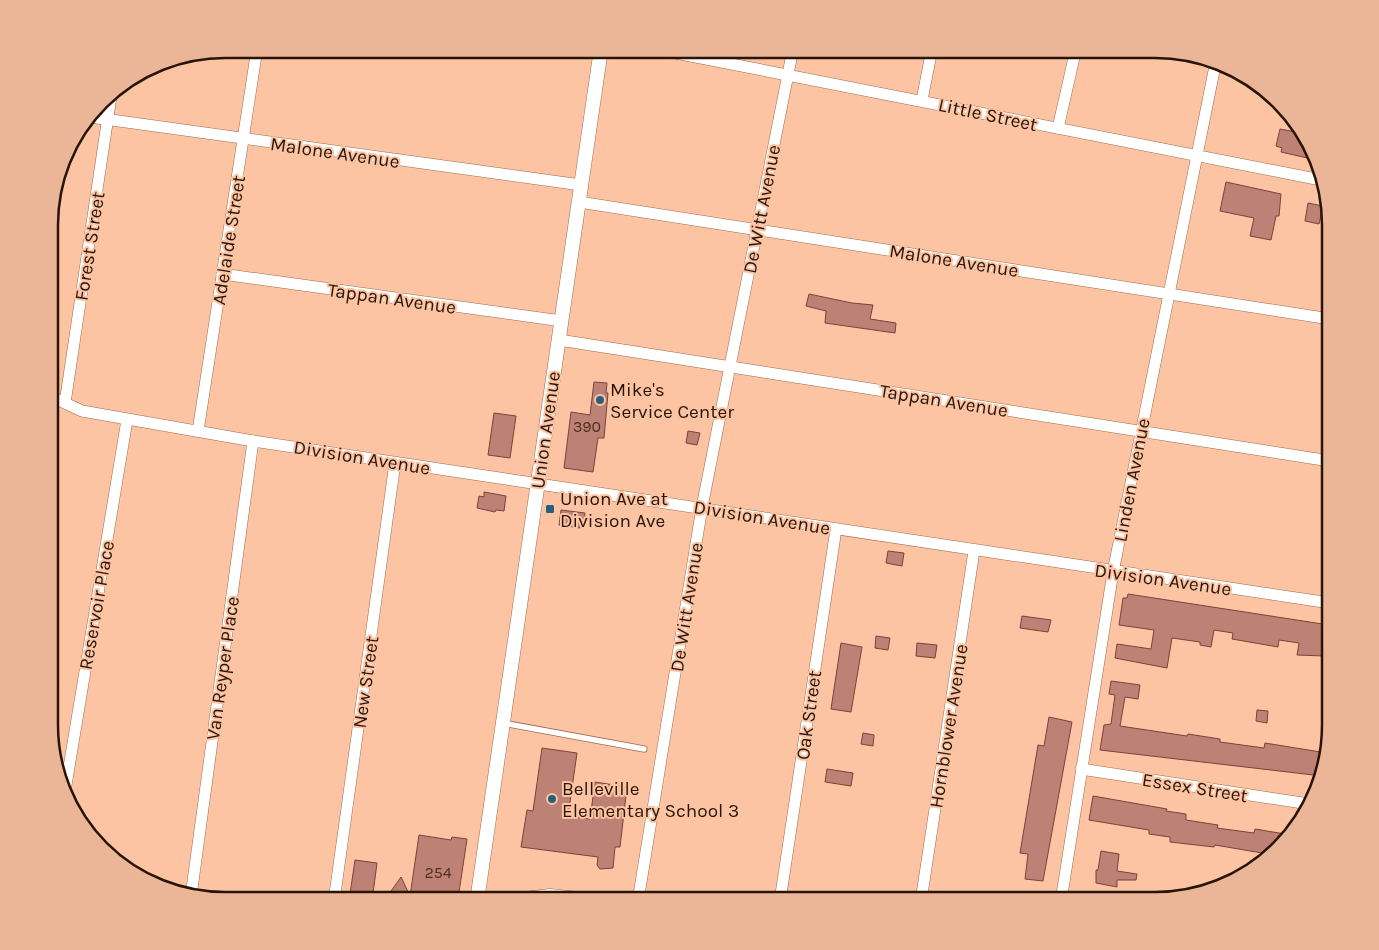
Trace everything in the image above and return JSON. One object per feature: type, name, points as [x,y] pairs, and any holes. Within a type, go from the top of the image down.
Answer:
[{"type":"street","name":"Adelaide Street","points":[[198,431],[256,58]]},
{"type":"street","name":"Union Avenue","points":[[478,892],[601,58]]},
{"type":"street","name":"Little Street","points":[[701,58],[1315,179]]},
{"type":"street","name":"De Witt Avenue","points":[[639,892],[702,508],[791,58]]},
{"type":"street","points":[[922,100],[930,58]]},
{"type":"street","points":[[1058,128],[1074,58]]},
{"type":"street","name":"Linden Avenue","points":[[1062,892],[1080,769],[1113,572],[1215,69]]},
{"type":"street","name":"Forest Street","points":[[65,403],[110,103]]},
{"type":"street","name":"Malone Avenue","points":[[96,118],[581,185]]},
{"type":"street","name":"Malone Avenue","points":[[579,202],[1321,318]]},
{"type":"street","name":"Tappan Avenue","points":[[222,274],[562,322]]},
{"type":"street","name":"Tappan Avenue","points":[[559,340],[729,368],[1321,459]]},
{"type":"street","name":"Division Avenue","points":[[58,400],[82,411],[253,441],[395,463],[538,482],[974,551],[1321,602]]},
{"type":"street","name":"Reservoir Place","points":[[67,780],[127,420]]},
{"type":"street","name":"Van Reyper Place","points":[[192,889],[253,441]]},
{"type":"street","name":"New Street","points":[[335,892],[395,463]]},
{"type":"street","name":"Oak Street","points":[[781,892],[836,529]]},
{"type":"street","name":"Hornblower Avenue","points":[[922,892],[974,551]]},
{"type":"street","name":"Essex Street","points":[[1080,769],[1302,803]]},
{"type":"lane","points":[[503,723],[644,749]]},
{"type":"building","points":[[1280,129],[1293,131],[1308,158],[1281,152],[1282,148],[1276,146]]},
{"type":"building","points":[[1226,182],[1281,194],[1279,216],[1276,216],[1271,240],[1250,236],[1254,218],[1220,211]]},
{"type":"building","points":[[1308,203],[1320,205],[1319,224],[1305,221]]},
{"type":"building","points":[[809,294],[852,303],[873,305],[870,319],[896,323],[895,333],[825,323],[826,311],[806,306]]},
{"type":"building","points":[[594,382],[607,383],[606,393],[608,393],[604,438],[598,438],[593,472],[564,468],[571,412],[590,415]]},
{"type":"building","points":[[494,413],[516,416],[510,458],[488,455]]},
{"type":"building","points":[[688,431],[700,433],[697,445],[686,443]]},
{"type":"building","points":[[484,492],[506,496],[504,511],[496,510],[495,512],[477,508],[479,496],[484,497]]},
{"type":"building","points":[[561,510],[585,513],[584,523],[580,523],[580,528],[559,525]]},
{"type":"building","points":[[888,551],[904,553],[902,566],[886,563]]},
{"type":"building","points":[[1128,594],[1321,624],[1321,656],[1297,655],[1299,643],[1279,640],[1278,647],[1232,639],[1233,633],[1214,630],[1211,647],[1200,645],[1200,642],[1172,638],[1167,668],[1115,658],[1117,644],[1151,649],[1154,630],[1119,625],[1123,598],[1127,598]]},
{"type":"building","points":[[1022,616],[1051,620],[1048,632],[1020,628]]},
{"type":"building","points":[[876,636],[890,638],[888,650],[875,648]]},
{"type":"building","points":[[841,643],[862,647],[851,712],[831,709]]},
{"type":"building","points":[[917,643],[937,645],[935,658],[916,656]]},
{"type":"building","points":[[1111,681],[1140,685],[1138,699],[1125,697],[1120,726],[1187,736],[1188,734],[1220,739],[1220,742],[1264,748],[1265,743],[1319,752],[1314,775],[1100,750],[1104,725],[1111,724],[1115,695],[1109,694]]},
{"type":"building","points":[[1257,710],[1268,711],[1267,723],[1256,721]]},
{"type":"building","points":[[1049,717],[1072,722],[1043,881],[1025,879],[1028,854],[1020,853],[1038,745],[1044,746]]},
{"type":"building","points":[[863,733],[874,735],[873,746],[861,744]]},
{"type":"building","name":"Belleville Elementary School 3","points":[[542,748],[577,753],[568,816],[590,819],[595,782],[627,787],[620,847],[615,847],[613,868],[600,869],[597,865],[598,857],[521,847],[527,810],[533,811]]},
{"type":"building","points":[[827,769],[853,773],[851,786],[825,782]]},
{"type":"building","points":[[1093,796],[1167,809],[1166,811],[1186,814],[1186,820],[1218,825],[1217,828],[1254,833],[1255,829],[1282,833],[1262,853],[1215,845],[1214,847],[1170,842],[1170,837],[1149,834],[1149,830],[1089,820]]},
{"type":"building","points":[[419,835],[451,840],[452,837],[467,839],[459,892],[411,892]]},
{"type":"building","points":[[1101,851],[1119,854],[1117,871],[1137,874],[1136,880],[1117,880],[1117,887],[1096,883],[1096,870],[1098,870]]},
{"type":"building","points":[[355,860],[377,863],[373,892],[350,892]]},
{"type":"building","points":[[401,877],[408,892],[390,892]]},
{"type":"place","name":"Mike's Service Center","points":[[600,400]]},
{"type":"place","name":"Union Ave at Division Ave","points":[[550,509]]},
{"type":"place","name":"Belleville Elementary School 3","points":[[552,799]]}]
